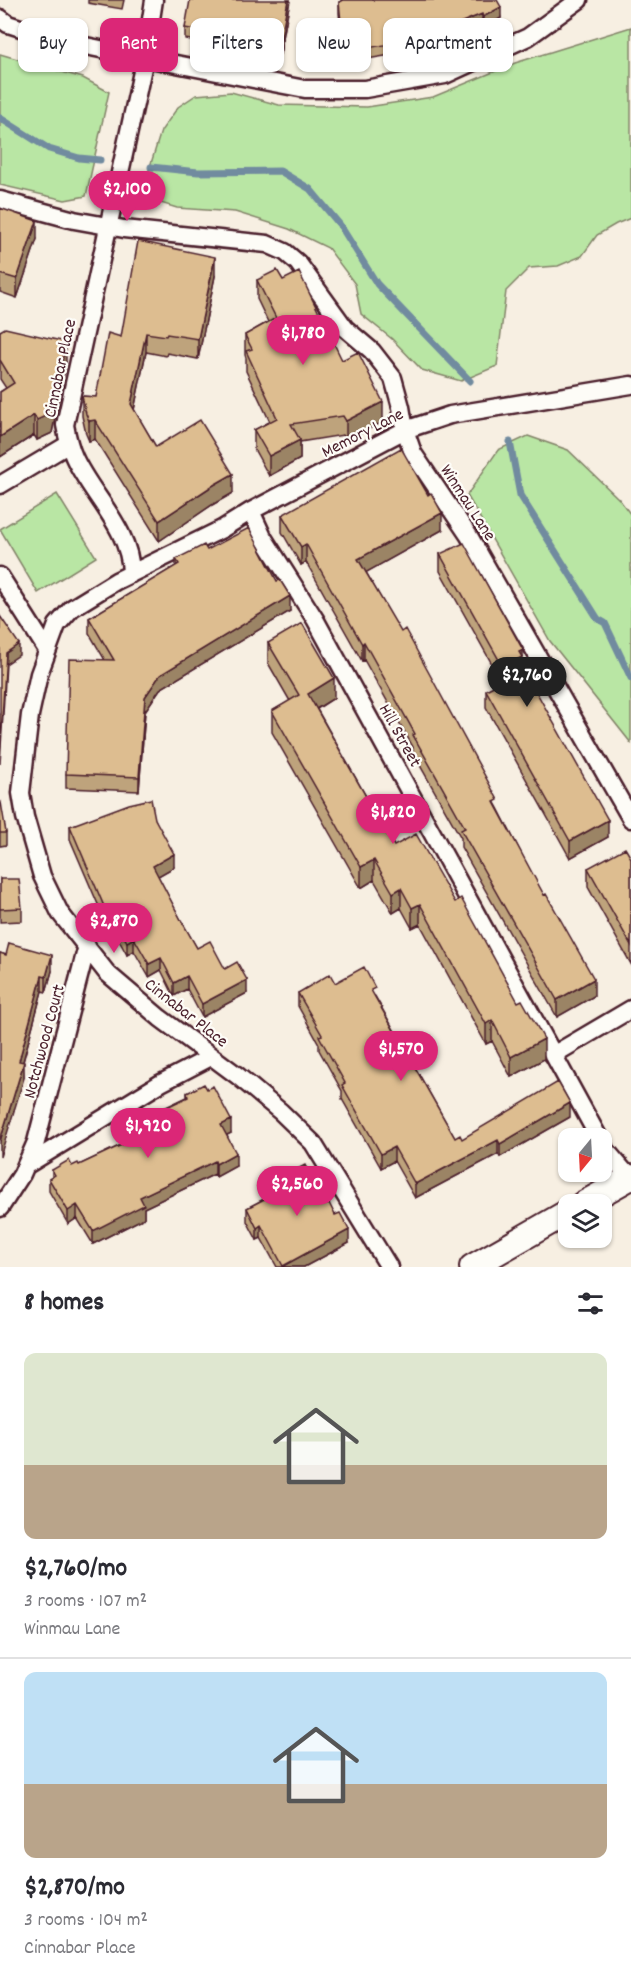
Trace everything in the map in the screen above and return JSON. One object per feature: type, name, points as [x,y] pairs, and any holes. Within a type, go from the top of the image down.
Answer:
[{"type":"main road","points":[[601,1194],[631,1177]]},
{"type":"main road","points":[[472,1267],[558,1218]]},
{"type":"street","name":"Cinnabar Place","points":[[151,18],[154,0]]},
{"type":"street","points":[[178,64],[305,89],[365,89],[445,75],[528,37],[579,0]]},
{"type":"street","points":[[0,18],[8,24],[61,41],[100,49]]},
{"type":"street","name":"Cinnabar Place","points":[[142,72],[65,425],[69,444],[84,475],[113,519],[126,547],[131,574],[72,608],[57,624],[47,650],[30,715],[21,793],[25,817],[42,876],[60,913],[107,973],[160,1018],[281,1112],[313,1143],[389,1267]]},
{"type":"street","name":"Winmau Lane","points":[[0,200],[74,220],[109,226],[267,244],[285,252],[298,263],[345,328],[372,351],[393,378],[405,430],[413,453],[469,536],[631,819]]},
{"type":"street","name":"Memory Lane","points":[[131,574],[222,529],[405,430],[450,415],[631,385]]},
{"type":"street","points":[[0,485],[69,444]]},
{"type":"street","name":"Hill Street","points":[[251,512],[263,537],[315,619],[593,1128]]},
{"type":"street","points":[[0,576],[47,650]]},
{"type":"street","name":"Notchwood Court","points":[[0,1208],[27,1165],[36,1142],[87,946]]},
{"type":"street","points":[[553,1055],[631,1009]]},
{"type":"street","points":[[27,1165],[161,1083],[211,1057]]},
{"type":"street","points":[[612,1155],[631,1177]]},
{"type":"green space","points":[[631,27],[631,218],[597,235],[582,256],[558,266],[529,268],[506,291],[497,366],[461,381],[422,370],[392,339],[361,314],[355,284],[328,248],[289,229],[235,212],[177,208],[154,201],[145,183],[161,131],[178,107],[196,95],[231,92],[279,105],[367,107],[433,97],[493,72],[513,72],[515,63]]},
{"type":"green space","points":[[0,54],[18,59],[18,72],[62,72],[83,78],[109,92],[86,196],[65,200],[0,185]]},
{"type":"green space","points":[[528,436],[568,450],[619,499],[631,515],[631,743],[550,641],[467,495],[498,450]]},
{"type":"green space","points":[[57,494],[96,557],[38,593],[0,529]]},
{"type":"building","points":[[190,0],[288,0],[284,22],[284,18],[190,18],[190,29],[185,28]]},
{"type":"building","points":[[497,0],[501,7],[483,17],[482,14],[472,18],[383,18],[383,45],[371,47],[371,18],[341,18],[339,2]]},
{"type":"building","points":[[0,208],[37,221],[17,279],[0,274]]},
{"type":"building","points":[[138,241],[215,257],[198,339],[146,333],[131,404],[156,447],[200,420],[233,474],[159,521],[95,420],[89,421],[82,396],[96,397],[108,333],[121,337]]},
{"type":"building","points":[[277,270],[283,280],[299,272],[342,360],[358,352],[383,402],[346,421],[343,416],[291,424],[300,440],[269,456],[254,430],[277,418],[246,351],[252,349],[245,335],[276,318],[257,280]]},
{"type":"building","points":[[5,328],[66,342],[52,413],[37,420],[34,415],[0,437],[0,392],[14,383],[0,360],[0,331]]},
{"type":"building","points":[[401,448],[428,495],[431,493],[442,513],[358,559],[401,632],[405,629],[498,800],[494,802],[544,895],[546,894],[594,979],[557,1000],[461,830],[465,828],[364,642],[362,644],[306,544],[301,547],[282,515]]},
{"type":"building","points":[[249,528],[277,581],[280,580],[290,596],[160,675],[145,697],[139,777],[66,774],[69,659],[114,660],[89,618],[179,564],[176,559],[204,545],[207,550]]},
{"type":"building","points":[[464,543],[523,650],[519,652],[522,657],[518,659],[608,820],[570,841],[486,690],[509,678],[440,554]]},
{"type":"building","points":[[0,616],[19,644],[6,653],[0,753]]},
{"type":"building","points":[[302,623],[334,678],[308,694],[394,846],[416,834],[455,902],[461,898],[518,1002],[522,1000],[544,1039],[511,1057],[492,1020],[486,1024],[420,904],[412,908],[401,888],[393,893],[374,860],[361,867],[272,711],[299,695],[268,643]]},
{"type":"building","points":[[151,799],[155,819],[174,854],[153,866],[181,920],[197,948],[210,941],[225,969],[237,962],[247,980],[202,1004],[187,976],[174,983],[161,958],[149,964],[134,938],[127,942],[109,909],[106,911],[70,826],[129,804]]},
{"type":"building","points":[[1,802],[6,833],[0,833]]},
{"type":"building","points":[[625,848],[631,858],[631,945],[588,868]]},
{"type":"building","points":[[0,879],[19,879],[22,908],[0,909]]},
{"type":"building","points":[[9,943],[52,955],[46,977],[42,976],[19,1061],[24,1062],[0,1141],[0,953],[6,955]]},
{"type":"building","points":[[364,967],[375,988],[371,990],[455,1138],[460,1135],[462,1139],[558,1082],[570,1103],[500,1144],[498,1140],[415,1184],[394,1147],[381,1154],[342,1085],[345,1083],[319,1036],[322,1035],[298,993],[330,974],[335,983]]},
{"type":"building","points":[[204,1084],[207,1089],[213,1086],[231,1120],[221,1125],[236,1153],[140,1197],[144,1205],[93,1231],[77,1205],[68,1211],[49,1179],[55,1175],[52,1170],[69,1160],[72,1166],[78,1163],[79,1165],[143,1135],[137,1121],[188,1097],[187,1093]]},
{"type":"building","points":[[305,1165],[327,1204],[329,1203],[335,1215],[340,1213],[349,1230],[283,1266],[261,1225],[257,1228],[247,1208],[278,1192],[273,1182]]},
{"type":"waterway","points":[[0,118],[49,149],[79,158],[100,160]]},
{"type":"waterway","points":[[151,167],[198,172],[280,171],[310,189],[340,225],[377,284],[470,381]]},
{"type":"waterway","points":[[510,442],[520,495],[598,619],[605,623],[631,678]]}]
